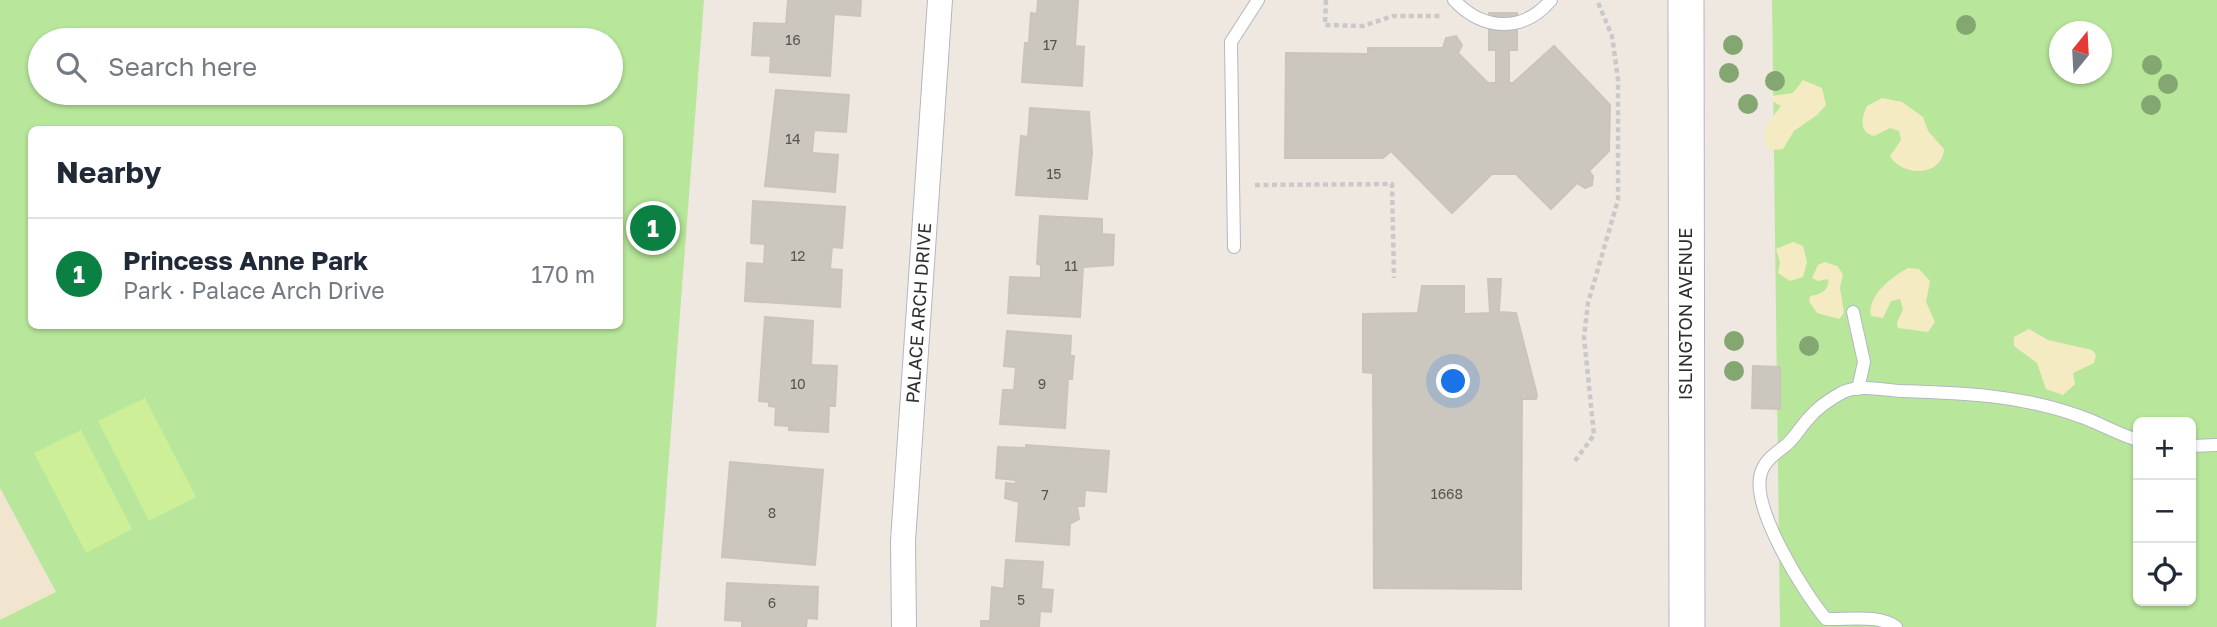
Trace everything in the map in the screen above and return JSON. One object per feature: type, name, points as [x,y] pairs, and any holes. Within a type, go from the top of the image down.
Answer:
[{"type":"main road","name":"ISLINGTON AVENUE","points":[[1686,0],[1687,627]]},
{"type":"street","name":"PALACE ARCH DRIVE","points":[[904,627],[903,541],[940,0]]},
{"type":"lane","points":[[1234,247],[1231,41],[1258,0]]},
{"type":"lane","points":[[1454,0],[1471,16],[1502,25],[1521,23],[1537,14],[1551,0]]},
{"type":"lane","points":[[1853,312],[1864,354],[1858,389]]},
{"type":"lane","points":[[1896,627],[1889,622],[1870,619],[1826,623],[1795,578],[1779,539],[1769,527],[1759,484],[1767,461],[1795,438],[1809,418],[1845,391],[1858,389],[2011,397],[2080,416],[2133,438]]},
{"type":"lane","points":[[2196,446],[2217,445]]},
{"type":"path","points":[[1326,0],[1325,25],[1363,26],[1393,16],[1471,16]]},
{"type":"path","points":[[1575,461],[1594,435],[1584,337],[1588,303],[1618,200],[1618,79],[1612,36],[1597,0]]},
{"type":"path","points":[[1233,185],[1392,184],[1394,278]]},
{"type":"shaded area","points":[[0,488],[56,593],[0,620]]},
{"type":"green space","points":[[0,0],[704,0],[656,627],[0,627],[0,620],[56,592],[0,488]]},
{"type":"green space","points":[[1772,0],[2217,0],[2217,627],[1780,627]]},
{"type":"green space","points":[[145,398],[196,497],[149,521],[98,421]]},
{"type":"green space","points":[[81,430],[132,529],[86,553],[34,453]]},
{"type":"sand","points":[[1803,80],[1822,88],[1826,105],[1794,131],[1783,149],[1772,150],[1766,146],[1765,133],[1768,123],[1781,106],[1772,101],[1772,96],[1793,93]]},
{"type":"sand","points":[[1882,98],[1902,102],[1923,117],[1928,131],[1944,149],[1942,158],[1936,165],[1921,171],[1903,168],[1890,156],[1901,140],[1899,131],[1890,128],[1874,136],[1865,131],[1863,119],[1867,106]]},
{"type":"sand","points":[[1793,242],[1803,246],[1807,262],[1803,277],[1790,281],[1778,273],[1780,262],[1776,249]]},
{"type":"sand","points":[[1825,262],[1837,266],[1843,274],[1840,288],[1844,313],[1839,319],[1817,313],[1809,301],[1810,296],[1826,289],[1828,279],[1818,281],[1812,278],[1818,265]]},
{"type":"sand","points":[[1908,268],[1919,269],[1930,281],[1926,302],[1935,322],[1928,332],[1898,328],[1897,322],[1903,310],[1900,299],[1891,301],[1883,318],[1871,316],[1873,301],[1882,287]]},
{"type":"sand","points":[[2029,329],[2048,340],[2092,350],[2096,355],[2094,363],[2073,373],[2075,384],[2063,395],[2046,389],[2037,363],[2014,346],[2014,337]]},
{"type":"building","points":[[788,0],[861,0],[860,16],[834,14],[830,76],[770,72],[771,56],[752,55],[754,23],[786,24]]},
{"type":"building","points":[[1038,0],[1078,0],[1075,46],[1084,47],[1082,86],[1022,82],[1025,43],[1029,43],[1031,13],[1037,14]]},
{"type":"building","points":[[1489,13],[1517,13],[1517,50],[1509,50],[1509,83],[1496,83],[1496,50],[1489,50]]},
{"type":"building","points":[[1456,36],[1462,45],[1458,53],[1488,83],[1513,83],[1554,46],[1610,105],[1609,151],[1589,171],[1593,176],[1592,185],[1585,188],[1577,183],[1551,209],[1516,174],[1492,174],[1452,213],[1391,151],[1383,158],[1285,158],[1286,53],[1368,54],[1368,48],[1443,48],[1446,38]]},
{"type":"building","points":[[776,90],[849,95],[846,132],[814,130],[812,153],[838,155],[835,192],[765,186]]},
{"type":"building","points":[[1030,108],[1089,112],[1092,153],[1087,199],[1016,195],[1021,136],[1028,137]]},
{"type":"building","points":[[753,201],[845,207],[842,248],[832,247],[830,269],[842,270],[840,307],[745,301],[747,263],[764,264],[765,244],[751,243]]},
{"type":"building","points":[[1040,216],[1102,219],[1102,234],[1114,235],[1113,265],[1083,267],[1080,317],[1008,313],[1010,277],[1041,278],[1041,265],[1037,264]]},
{"type":"building","points":[[1488,279],[1501,279],[1499,312],[1516,313],[1537,395],[1536,399],[1524,399],[1525,392],[1522,394],[1521,589],[1374,588],[1373,373],[1363,372],[1363,314],[1418,313],[1422,286],[1464,286],[1464,314],[1490,313]]},
{"type":"building","points":[[765,317],[813,321],[811,365],[837,366],[835,406],[829,406],[828,432],[789,430],[789,426],[775,425],[776,407],[769,406],[769,402],[759,401]]},
{"type":"building","points":[[1007,331],[1071,336],[1070,356],[1074,356],[1072,379],[1068,379],[1065,428],[1000,424],[1003,390],[1014,390],[1016,367],[1004,366]]},
{"type":"building","points":[[1753,366],[1780,367],[1780,409],[1752,408]]},
{"type":"building","points":[[1026,445],[1109,451],[1106,492],[1085,490],[1084,506],[1077,506],[1079,519],[1070,524],[1069,545],[1016,541],[1019,502],[1005,498],[1006,483],[1016,484],[1016,480],[996,478],[998,447],[1026,448]]},
{"type":"building","points":[[730,462],[823,470],[815,565],[722,557]]},
{"type":"building","points":[[1006,560],[1043,562],[1041,589],[1053,590],[1051,612],[1040,611],[1039,627],[981,627],[981,621],[990,621],[992,587],[1004,589]]},
{"type":"building","points":[[727,583],[818,587],[817,619],[807,618],[806,627],[742,627],[742,621],[725,620]]},
{"type":"place","name":"Princess Anne Park","points":[[653,228]]}]
